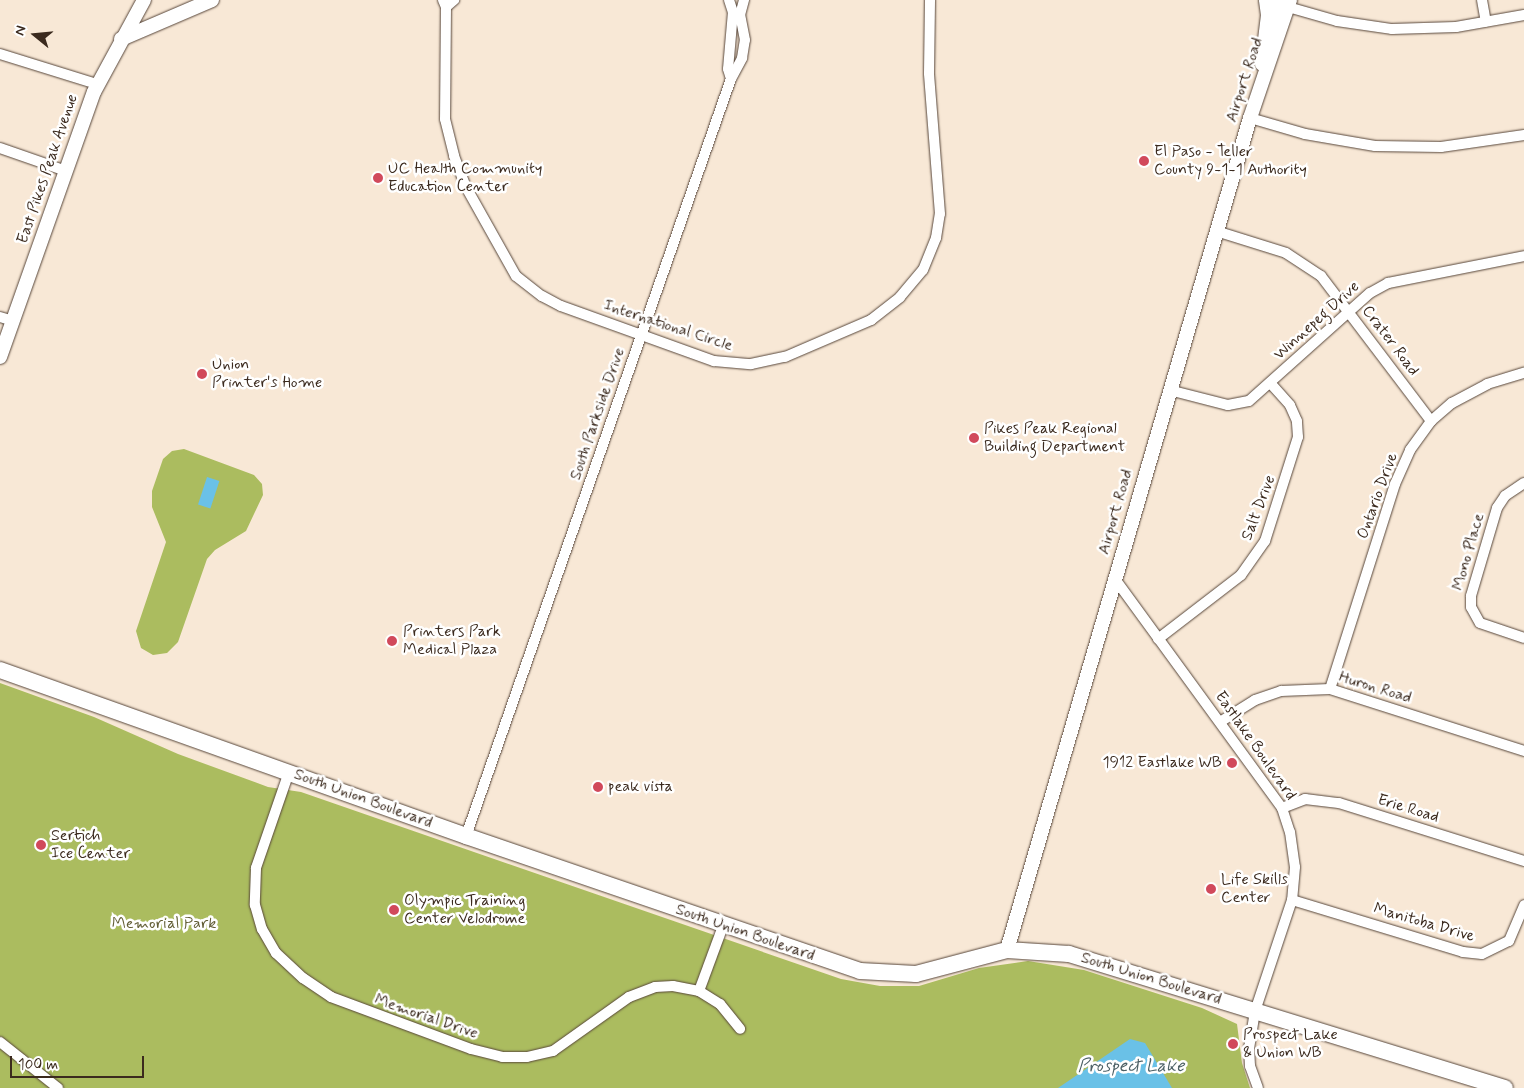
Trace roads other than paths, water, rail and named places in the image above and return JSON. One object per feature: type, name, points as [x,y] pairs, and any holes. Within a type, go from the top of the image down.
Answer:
[{"type":"main road","name":"East Pikes Peak Avenue","points":[[0,358],[6,319],[66,171],[98,84],[120,40],[144,0]]},
{"type":"main road","points":[[120,40],[212,0]]},
{"type":"main road","points":[[1258,93],[1268,15],[1266,0]]},
{"type":"main road","points":[[1263,55],[1286,2]]},
{"type":"main road","name":"Airport Road","points":[[1007,950],[1169,390],[1286,2]]},
{"type":"main road","name":"South Union Boulevard","points":[[0,670],[466,836],[840,966],[887,975],[916,974],[1007,950],[1069,954],[1505,1088]]},
{"type":"street","name":"International Circle","points":[[454,0],[445,4],[444,94],[449,137],[466,187],[503,258],[525,284],[551,301],[642,335],[726,363],[776,360],[871,320],[893,304],[916,281],[932,249],[940,214],[929,73],[930,0]]},
{"type":"street","points":[[729,0],[733,12],[728,69],[731,79]]},
{"type":"street","name":"South Parkside Drive","points":[[466,836],[731,79],[742,58],[745,40],[740,15],[744,0]]},
{"type":"street","points":[[1482,0],[1486,22]]},
{"type":"street","points":[[1286,2],[1336,21],[1392,29],[1426,30],[1524,15]]},
{"type":"street","points":[[0,54],[98,84]]},
{"type":"street","points":[[1250,118],[1305,134],[1375,146],[1441,147],[1524,135]]},
{"type":"street","points":[[0,148],[66,171]]},
{"type":"street","name":"Crater Road","points":[[1216,231],[1286,253],[1305,263],[1321,276],[1431,421]]},
{"type":"street","name":"Winnepeg Drive","points":[[1169,390],[1228,406],[1249,401],[1370,293],[1388,283],[1524,256]]},
{"type":"street","name":"Ontario Drive","points":[[1330,688],[1395,484],[1410,450],[1431,421],[1471,391],[1505,376],[1524,373]]},
{"type":"street","name":"Salt Drive","points":[[1158,638],[1241,575],[1266,541],[1298,437],[1297,421],[1290,404],[1270,384]]},
{"type":"street","name":"Mono Place","points":[[1524,483],[1505,496],[1497,508],[1471,596],[1471,607],[1480,623],[1524,638]]},
{"type":"street","name":"Eastlake Boulevard","points":[[1115,579],[1282,808],[1293,855],[1292,900],[1255,1011],[1249,1047],[1250,1066],[1258,1088]]},
{"type":"street","name":"Huron Road","points":[[1220,722],[1255,700],[1281,691],[1330,688],[1524,751]]},
{"type":"street","name":"Memorial Drive","points":[[290,772],[256,868],[256,905],[262,929],[276,954],[303,978],[331,997],[471,1049],[514,1057],[553,1051],[629,997],[646,989],[673,986],[699,991],[720,1004],[740,1029]]},
{"type":"street","name":"Erie Road","points":[[1282,808],[1305,799],[1339,803],[1524,861]]},
{"type":"street","name":"Manitoba Drive","points":[[1292,900],[1463,952],[1482,954],[1509,941],[1524,905]]},
{"type":"street","points":[[699,991],[723,926]]},
{"type":"street","points":[[0,1042],[58,1088]]},
{"type":"water","points":[[207,477],[219,481],[210,509],[198,505]]},
{"type":"water","name":"Prospect Lake","points":[[1130,1039],[1145,1043],[1172,1088],[1058,1088]]},
{"type":"place","name":"El Paso - Teller County 9-1-1 Authority","points":[[1144,161]]},
{"type":"place","name":"UC Health Community Education Center","points":[[378,178]]},
{"type":"place","name":"Union Printer's Home","points":[[202,374]]},
{"type":"place","name":"Pikes Peak Regional Building Department","points":[[974,438]]},
{"type":"place","name":"Printers Park Medical Plaza","points":[[392,641]]},
{"type":"place","name":"1912 Eastlake WB","points":[[1232,763]]},
{"type":"place","name":"peak vista","points":[[598,787]]},
{"type":"place","name":"Sertich Ice Center","points":[[41,845]]},
{"type":"place","name":"Life Skills Center","points":[[1211,889]]},
{"type":"place","name":"Olympic Training Center Velodrome","points":[[394,910]]},
{"type":"place","name":"Prospect Lake & Union WB","points":[[1233,1044]]},
{"type":"park label","name":"Memorial Park","points":[[164,924]]}]
